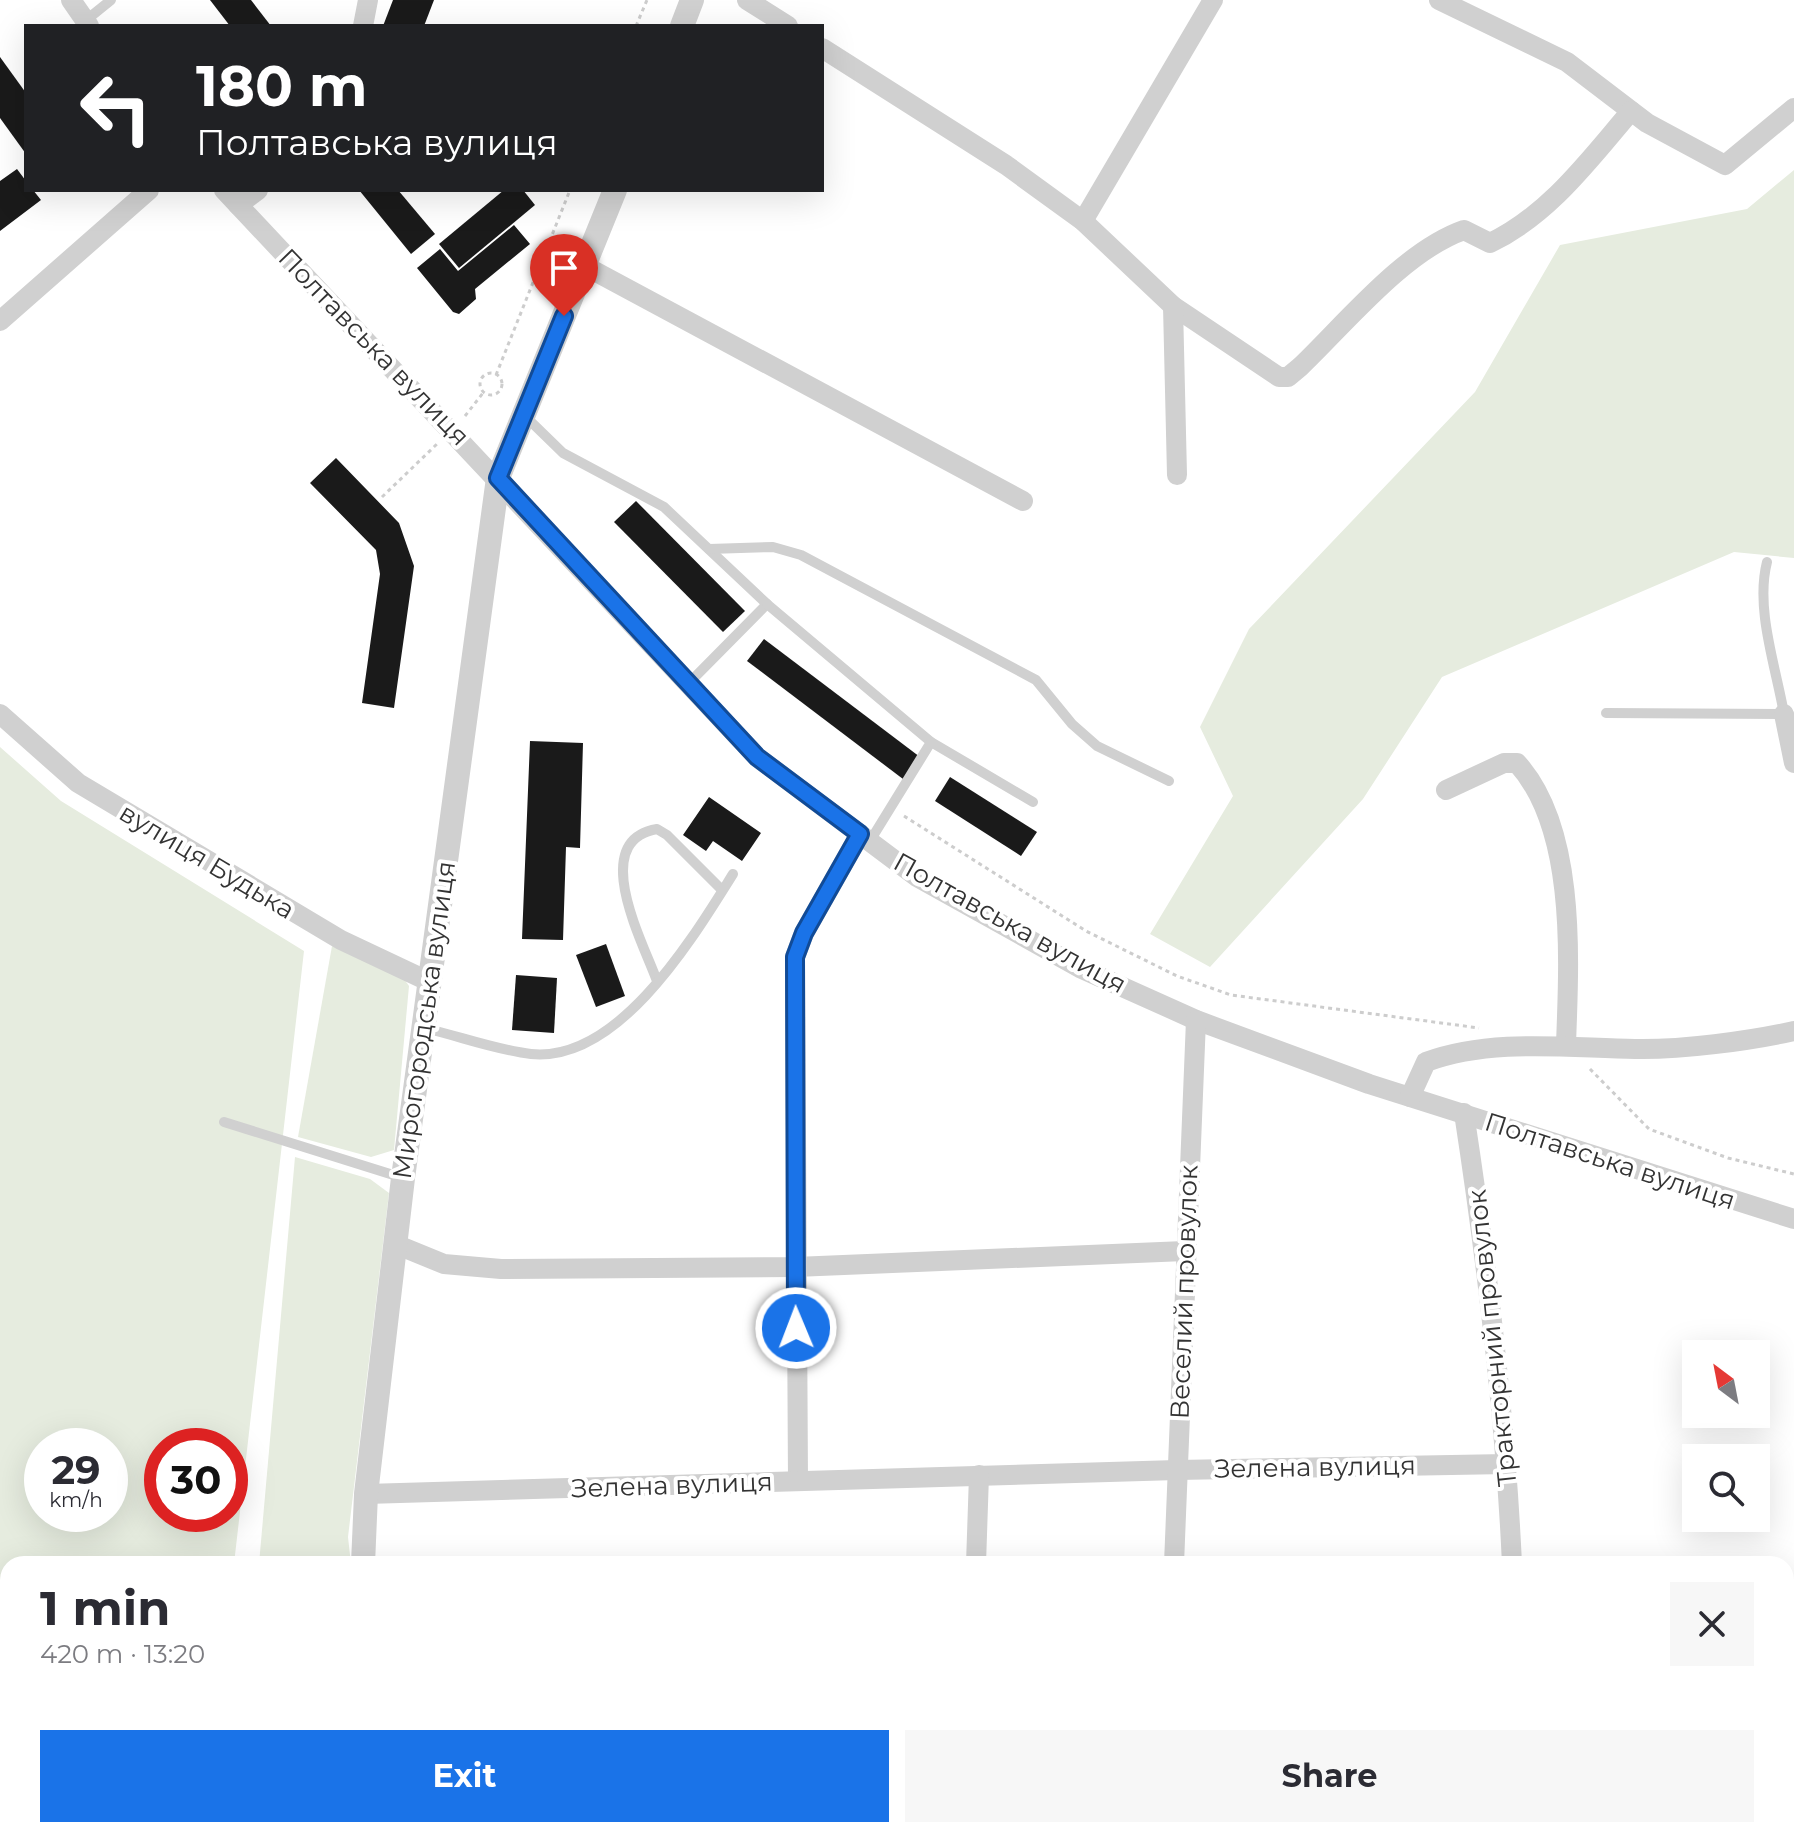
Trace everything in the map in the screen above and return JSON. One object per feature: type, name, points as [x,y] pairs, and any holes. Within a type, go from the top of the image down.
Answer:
[{"type":"street","points":[[71,0],[87,23]]},
{"type":"street","points":[[363,24],[368,0]]},
{"type":"street","points":[[683,24],[692,0]]},
{"type":"street","points":[[747,0],[785,24]]},
{"type":"street","points":[[1083,221],[1213,0]]},
{"type":"street","points":[[1439,0],[1567,62],[1631,111],[1725,165],[1794,108]]},
{"type":"street","points":[[824,49],[1006,165],[1083,221],[1173,306],[1279,377],[1288,377],[1410,262],[1442,241],[1464,230],[1490,243],[1513,232],[1572,180],[1631,111]]},
{"type":"street","points":[[0,321],[147,192]]},
{"type":"street","name":"Мирогородська вулиця","points":[[363,1556],[366,1494],[403,1178],[498,478],[614,192]]},
{"type":"street","name":"Полтавська вулиця","points":[[231,197],[757,757],[917,877],[1080,968],[1196,1020],[1410,1097],[1794,1219]]},
{"type":"street","points":[[585,266],[1023,501]]},
{"type":"street","points":[[1173,306],[1177,475]]},
{"type":"street","name":"вулиця Будька","points":[[0,714],[90,791],[341,940],[430,982]]},
{"type":"street","points":[[1784,714],[1794,763]]},
{"type":"street","points":[[1446,790],[1504,763],[1517,763],[1536,790],[1566,890],[1566,1044]]},
{"type":"street","points":[[798,1481],[795,957],[804,933],[865,838]]},
{"type":"street","name":"Веселий провулок","points":[[1174,1556],[1196,1020]]},
{"type":"street","points":[[1410,1097],[1426,1062],[1447,1054],[1566,1044],[1636,1049],[1794,1031]]},
{"type":"street","name":"Тракторний провулок","points":[[1464,1113],[1482,1227],[1507,1464],[1512,1556]]},
{"type":"street","points":[[395,1244],[444,1264],[501,1269],[795,1267],[1185,1251]]},
{"type":"street","name":"Зелена вулиця","points":[[366,1494],[979,1475],[1507,1464]]},
{"type":"street","points":[[976,1556],[979,1475]]},
{"type":"lane","points":[[87,23],[111,0]]},
{"type":"lane","points":[[523,415],[563,453],[664,507],[767,604],[931,742],[1033,802]]},
{"type":"lane","points":[[709,549],[773,547],[801,555],[1036,680],[1072,724],[1097,746],[1169,781]]},
{"type":"lane","points":[[1606,713],[1784,714],[1764,595],[1767,562]]},
{"type":"lane","points":[[687,685],[767,604]]},
{"type":"lane","points":[[865,838],[891,808],[931,742]]},
{"type":"lane","points":[[657,981],[623,887],[621,865],[626,850],[636,836],[657,829],[667,835],[722,890]]},
{"type":"lane","points":[[424,1028],[531,1054],[574,1046],[600,1034],[637,1006],[700,926],[733,874]]},
{"type":"lane","points":[[224,1122],[403,1178]]},
{"type":"path","points":[[637,24],[647,0]]},
{"type":"path","points":[[496,375],[569,192]]},
{"type":"path","points":[[382,497],[452,429],[483,393],[481,379],[488,373],[501,380],[501,390],[493,396],[483,393]]},
{"type":"path","points":[[891,808],[1086,931],[1190,981],[1231,995],[1492,1030]]},
{"type":"path","points":[[1566,1044],[1649,1129],[1728,1158],[1794,1174]]},
{"type":"shaded area","points":[[1794,170],[1794,558],[1734,552],[1442,677],[1363,799],[1210,967],[1150,934],[1233,796],[1200,727],[1249,629],[1475,392],[1560,245],[1747,209]]},
{"type":"shaded area","points":[[0,747],[61,801],[304,951],[248,1441],[248,1428],[144,1428],[144,1532],[238,1532],[235,1556],[0,1556]]},
{"type":"shaded area","points":[[332,946],[402,976],[409,986],[394,1150],[371,1157],[298,1137]]},
{"type":"shaded area","points":[[295,1157],[370,1179],[389,1193],[348,1537],[350,1556],[260,1556]]},
{"type":"building","points":[[210,0],[251,0],[269,24],[228,24]]},
{"type":"building","points":[[393,0],[434,0],[425,24],[384,24]]},
{"type":"building","points":[[0,57],[24,90],[24,151],[0,118]]},
{"type":"building","points":[[17,169],[24,178],[24,192],[35,192],[41,200],[0,231],[0,181]]},
{"type":"building","points":[[361,192],[400,192],[435,234],[411,254]]},
{"type":"building","points":[[502,192],[525,192],[535,205],[459,268],[439,244]]},
{"type":"building","points":[[514,225],[530,244],[475,289],[476,299],[459,314],[453,312],[417,268],[440,249],[458,271]]},
{"type":"building","points":[[336,458],[399,523],[414,566],[394,708],[362,703],[380,574],[376,550],[310,483]]},
{"type":"building","points":[[636,501],[745,611],[723,632],[614,522]]},
{"type":"building","points":[[764,639],[920,757],[903,779],[747,661]]},
{"type":"building","points":[[530,741],[583,743],[580,848],[566,847],[563,940],[522,939]]},
{"type":"building","points":[[950,777],[1037,832],[1021,856],[935,801]]},
{"type":"building","points":[[709,797],[761,833],[742,861],[713,841],[706,851],[683,835]]},
{"type":"building","points":[[606,944],[625,996],[596,1007],[576,955]]},
{"type":"building","points":[[516,975],[557,978],[554,1033],[512,1030]]},
{"type":"route","points":[[564,316],[498,478],[757,757],[860,834],[804,933],[795,957],[796,1328]]}]
